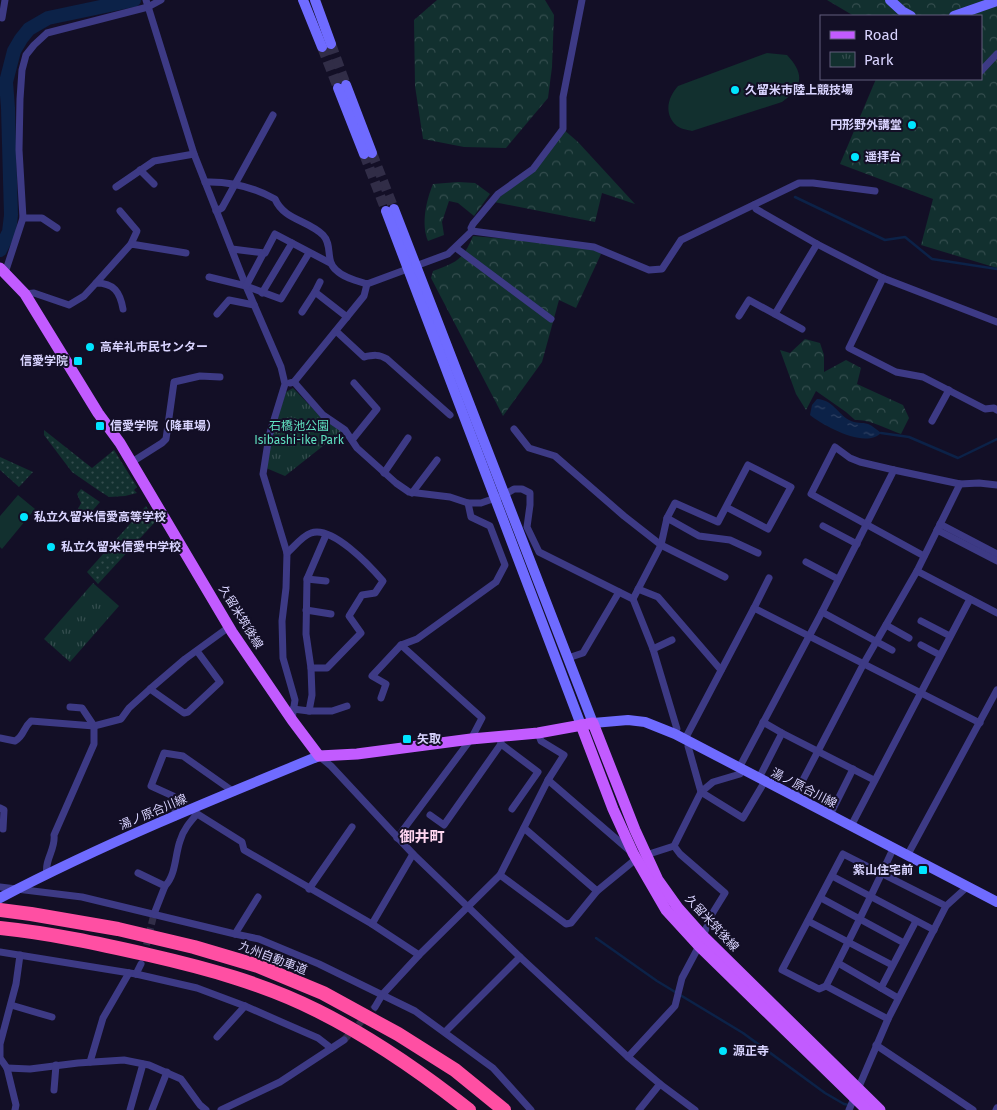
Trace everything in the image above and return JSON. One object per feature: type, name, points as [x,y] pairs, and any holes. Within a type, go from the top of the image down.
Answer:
[{"type":"highway","name":"九州自動車道","points":[[0,910],[118,929],[194,947],[258,966],[323,993],[398,1034],[455,1070],[504,1110]]},
{"type":"highway","points":[[0,928],[114,947],[186,964],[251,983],[316,1010],[387,1049],[442,1088],[469,1110]]},
{"type":"main road","name":"久留米筑後線","points":[[2,270],[25,294],[73,374],[132,462],[229,626],[292,714],[319,756]]},
{"type":"main road","name":"久留米筑後線","points":[[593,723],[638,856],[678,908],[702,935],[856,1093],[867,1110]]},
{"type":"main road","points":[[319,756],[357,754],[471,739],[501,740],[593,723]]},
{"type":"main road","name":"久留米筑後線","points":[[581,725],[613,809],[666,910],[699,946],[856,1093],[880,1110]]},
{"type":"street","points":[[2,18],[5,0]]},
{"type":"street","points":[[2,270],[23,218],[19,150],[22,70],[26,55],[47,33],[161,0]]},
{"type":"street","points":[[303,0],[327,46],[315,0]]},
{"type":"street","points":[[890,0],[909,15]]},
{"type":"street","points":[[246,286],[275,234],[330,263],[336,271],[348,278],[367,284],[448,254],[456,248],[472,231],[473,224],[498,194],[533,169],[563,129],[562,97],[581,3],[574,1]]},
{"type":"street","points":[[957,15],[997,1]]},
{"type":"street","points":[[147,4],[194,154],[246,286],[281,367],[285,384],[269,436],[264,474],[287,553],[286,588],[282,621],[283,658],[294,700],[292,714],[308,711],[332,711],[347,706]]},
{"type":"street","points":[[982,70],[997,54]]},
{"type":"street","points":[[342,86],[368,154]]},
{"type":"street","points":[[216,211],[222,208],[273,116]]},
{"type":"street","points":[[116,186],[154,160],[194,154]]},
{"type":"street","points":[[140,170],[154,184]]},
{"type":"street","points":[[205,182],[236,184],[259,190],[275,199],[284,212],[320,232],[326,238],[330,263]]},
{"type":"street","points":[[472,231],[594,247],[612,256],[655,271],[662,269],[681,240],[799,182],[876,191]]},
{"type":"street","points":[[754,205],[756,209],[817,244],[883,278],[997,322]]},
{"type":"street","points":[[390,210],[500,497],[581,725]]},
{"type":"street","points":[[25,294],[34,293],[68,305],[84,296],[131,244],[137,232],[120,212]]},
{"type":"street","points":[[23,218],[42,218],[57,228]]},
{"type":"street","points":[[262,293],[292,243]]},
{"type":"street","points":[[131,244],[186,253]]},
{"type":"street","points":[[775,314],[817,244]]},
{"type":"street","points":[[232,248],[263,254]]},
{"type":"street","points":[[456,248],[551,319]]},
{"type":"street","points":[[210,277],[246,286],[281,298],[309,253]]},
{"type":"street","points":[[883,278],[849,348],[896,372],[924,377],[985,409],[996,407]]},
{"type":"street","points":[[302,312],[320,282]]},
{"type":"street","points":[[96,283],[105,283],[113,287],[122,300],[123,309]]},
{"type":"street","points":[[285,384],[294,382],[336,331],[364,296],[367,284]]},
{"type":"street","points":[[315,292],[347,316]]},
{"type":"street","points":[[217,314],[229,300],[254,305]]},
{"type":"street","points":[[739,316],[749,300],[802,329]]},
{"type":"street","points":[[336,331],[364,357],[375,354],[383,356],[450,415]]},
{"type":"street","points":[[132,462],[162,443],[166,438],[174,382],[200,376],[220,377]]},
{"type":"street","points":[[294,382],[323,415],[345,430],[357,448],[396,483],[412,493],[450,497],[468,503],[481,503],[500,497],[514,489],[522,488],[530,493],[527,527],[539,552],[633,599],[653,649],[677,729],[675,734]]},
{"type":"street","points":[[352,440],[376,409],[354,384]]},
{"type":"street","points":[[932,421],[949,390]]},
{"type":"street","points":[[514,429],[529,448],[554,456],[660,545],[724,577]]},
{"type":"street","points":[[384,473],[408,438]]},
{"type":"street","points":[[924,556],[811,494],[835,447],[855,460],[894,470],[960,484],[979,483],[997,485]]},
{"type":"street","points":[[412,493],[437,460]]},
{"type":"street","points":[[633,599],[660,545],[667,518],[675,503],[718,522],[748,465],[791,486],[768,529],[726,507]]},
{"type":"street","points":[[500,875],[566,924],[571,923],[597,892],[638,856],[674,846],[701,792],[713,782],[740,774],[763,722],[822,612],[894,470]]},
{"type":"street","points":[[794,797],[864,663],[917,571],[960,484]]},
{"type":"street","points":[[500,497],[568,658],[593,723]]},
{"type":"street","points":[[380,698],[386,684],[372,676],[401,645],[417,640],[496,582],[505,565],[490,526],[471,517],[468,503]]},
{"type":"street","points":[[667,518],[699,536],[730,540],[758,553]]},
{"type":"street","points":[[822,526],[857,544]]},
{"type":"street","points":[[939,527],[997,554]]},
{"type":"street","points":[[939,527],[997,561]]},
{"type":"street","points":[[287,553],[310,533],[316,532],[336,537],[368,563],[383,581],[375,593],[362,595],[349,616],[361,633],[327,668],[311,668]]},
{"type":"street","points":[[308,711],[312,695],[311,668],[306,634],[307,579],[326,535]]},
{"type":"street","points":[[806,562],[838,578]]},
{"type":"street","points":[[917,571],[997,613]]},
{"type":"street","points":[[768,578],[721,670],[688,741],[701,792],[743,818],[782,734]]},
{"type":"street","points":[[307,579],[326,582]]},
{"type":"street","points":[[638,589],[658,597],[721,670]]},
{"type":"street","points":[[568,658],[583,653],[619,592]]},
{"type":"street","points":[[851,826],[970,599]]},
{"type":"street","points":[[754,608],[980,723]]},
{"type":"street","points":[[306,610],[331,614]]},
{"type":"street","points":[[822,612],[892,650]]},
{"type":"street","points":[[921,621],[950,636]]},
{"type":"street","points":[[886,625],[909,638]]},
{"type":"street","points":[[0,738],[15,741],[22,737],[25,726],[30,721],[94,726],[120,719],[150,689],[229,626]]},
{"type":"street","points":[[653,649],[672,640]]},
{"type":"street","points":[[397,838],[471,739],[482,718],[401,645]]},
{"type":"street","points":[[921,645],[940,654]]},
{"type":"street","points":[[150,689],[184,713],[188,712],[220,682],[196,651]]},
{"type":"street","points":[[907,856],[997,690]]},
{"type":"street","points":[[47,874],[46,868],[55,843],[54,836],[94,744],[94,726],[82,708],[70,706]]},
{"type":"street","name":"湯ノ原合川線","points":[[593,723],[628,720],[645,722],[675,734],[997,902]]},
{"type":"street","points":[[763,722],[782,734],[874,780]]},
{"type":"street","points":[[376,1007],[382,995],[419,955],[500,875],[548,780],[564,755],[541,741],[538,733]]},
{"type":"street","points":[[430,816],[444,825],[501,740],[538,772],[512,809]]},
{"type":"street","points":[[175,817],[175,799],[173,796],[150,786],[164,753],[182,756],[234,792]]},
{"type":"street","points":[[319,756],[331,766],[397,838],[520,957],[628,1057],[695,1110]]},
{"type":"street","name":"湯ノ原合川線","points":[[0,898],[47,874],[175,817],[194,812],[234,792],[319,756]]},
{"type":"street","points":[[830,815],[853,769]]},
{"type":"street","points":[[548,780],[638,856]]},
{"type":"street","points":[[0,808],[4,810],[3,829]]},
{"type":"street","points":[[154,914],[165,886],[170,880],[180,840],[194,812],[242,842],[244,850],[372,924],[419,955]]},
{"type":"street","points":[[309,889],[352,827]]},
{"type":"street","points":[[524,828],[597,892]]},
{"type":"street","points":[[628,1057],[675,1006],[682,978],[699,946],[712,914],[726,892],[680,854],[674,846]]},
{"type":"street","points":[[893,849],[881,874],[870,896],[838,963],[826,986],[819,989],[782,970],[843,854],[881,874],[946,906]]},
{"type":"street","points":[[372,924],[413,854]]},
{"type":"street","points":[[138,873],[165,886]]},
{"type":"street","points":[[832,876],[934,930]]},
{"type":"street","points":[[0,887],[82,897],[154,914],[259,940],[319,964],[415,1011],[493,1068],[531,1110]]},
{"type":"street","points":[[849,1110],[888,1019],[946,906],[967,887]]},
{"type":"street","points":[[235,934],[258,896]]},
{"type":"street","points":[[821,898],[904,943]]},
{"type":"street","points":[[808,921],[892,965]]},
{"type":"street","points":[[881,988],[916,921]]},
{"type":"street","points":[[0,952],[133,974],[197,988],[245,1006],[318,1038],[332,1048]]},
{"type":"street","points":[[14,1110],[16,1105],[7,1068],[0,1058],[0,1044],[20,955]]},
{"type":"street","points":[[445,1032],[520,957]]},
{"type":"street","points":[[838,963],[898,998]]},
{"type":"street","points":[[90,1062],[103,1018],[141,964]]},
{"type":"street","points":[[826,986],[888,1019]]},
{"type":"street","points":[[10,1005],[52,1017]]},
{"type":"street","points":[[217,1037],[245,1006]]},
{"type":"street","points":[[221,1110],[280,1082],[344,1040]]},
{"type":"street","points":[[876,1045],[973,1110]]},
{"type":"street","points":[[7,1068],[30,1069],[56,1065],[124,1060],[143,1064],[181,1079],[200,1105],[206,1110]]},
{"type":"street","points":[[130,1110],[143,1064]]},
{"type":"street","points":[[54,1090],[56,1065]]},
{"type":"street","points":[[152,1110],[167,1072]]},
{"type":"street","points":[[639,1110],[660,1084]]},
{"type":"green space","points":[[437,0],[545,0],[554,15],[552,67],[548,98],[506,148],[464,147],[423,139],[415,86],[414,20]]},
{"type":"green space","points":[[827,0],[997,0],[997,268],[921,245],[933,199],[840,164],[876,80],[982,80],[982,15],[852,15]]},
{"type":"green space","name":"久留米市陸上競技場","points":[[767,53],[787,55],[797,68],[799,74],[798,86],[782,102],[692,131],[677,126],[673,121],[668,106],[678,86]]},
{"type":"green space","points":[[563,129],[578,142],[635,204],[602,193],[595,222],[494,202],[533,169]]},
{"type":"green space","points":[[475,183],[490,194],[474,216],[458,203],[449,201],[442,222],[444,235],[428,241],[425,227],[425,212],[433,184]]},
{"type":"green space","points":[[473,236],[591,246],[601,254],[576,308],[559,300],[542,362],[503,416],[431,278],[433,271],[454,262],[462,255]]},
{"type":"green space","points":[[805,339],[820,343],[824,355],[824,372],[846,360],[861,368],[857,384],[903,405],[909,418],[901,434],[872,423],[855,420],[816,391],[806,410],[796,394],[780,350],[790,353]]},
{"type":"green space","name":"石橋池公園 Isibashi-ike Park","points":[[293,388],[320,416],[342,431],[285,476],[266,468],[271,437],[286,392]]},
{"type":"green space","points":[[44,430],[92,468],[114,450],[137,487],[134,490],[137,493],[109,497],[98,490],[72,472],[44,435]]},
{"type":"green space","points":[[0,457],[33,472],[19,487],[0,470]]},
{"type":"green space","points":[[81,489],[100,502],[87,517],[78,509],[81,503],[77,494]]},
{"type":"green space","points":[[18,495],[35,509],[2,549],[0,547],[0,516]]},
{"type":"green space","points":[[146,506],[155,522],[98,584],[87,572]]},
{"type":"green space","points":[[93,583],[119,606],[70,662],[44,639]]},
{"type":"water","points":[[817,399],[827,402],[849,420],[868,424],[881,433],[874,437],[865,438],[855,437],[834,430],[810,415],[812,405]]},
{"type":"waterway","points":[[0,250],[9,232],[11,215],[6,82],[14,51],[29,29],[48,18],[134,0]]},
{"type":"waterway","points":[[795,197],[885,240],[905,237],[932,259],[997,269]]},
{"type":"waterway","points":[[881,433],[909,437],[958,458],[997,439]]},
{"type":"waterway","points":[[596,938],[657,981],[743,1033],[825,1093],[849,1105]]},
{"type":"tunnel","points":[[331,44],[346,85]]},
{"type":"tunnel","points":[[322,47],[338,88]]},
{"type":"tunnel","points":[[372,153],[394,209]]},
{"type":"tunnel","points":[[364,154],[386,211]]},
{"type":"tunnel","points":[[144,955],[154,914]]},
{"type":"tunnel","points":[[344,1040],[375,1007]]},
{"type":"place","name":"久留米市陸上競技場","points":[[735,90]]},
{"type":"place","name":"円形野外講堂","points":[[912,125]]},
{"type":"place","name":"遥拝台","points":[[855,157]]},
{"type":"place","name":"高牟礼市民センター","points":[[90,347]]},
{"type":"place","name":"信愛学院","points":[[78,361]]},
{"type":"place","name":"信愛学院（降車場）","points":[[100,426]]},
{"type":"place","name":"私立久留米信愛高等学校","points":[[24,517]]},
{"type":"place","name":"私立久留米信愛中学校","points":[[51,547]]},
{"type":"place","name":"矢取","points":[[407,739]]},
{"type":"place","name":"紫山住宅前","points":[[923,870]]},
{"type":"place","name":"源正寺","points":[[723,1051]]},
{"type":"district","name":"御井町","points":[[422,837]]}]
